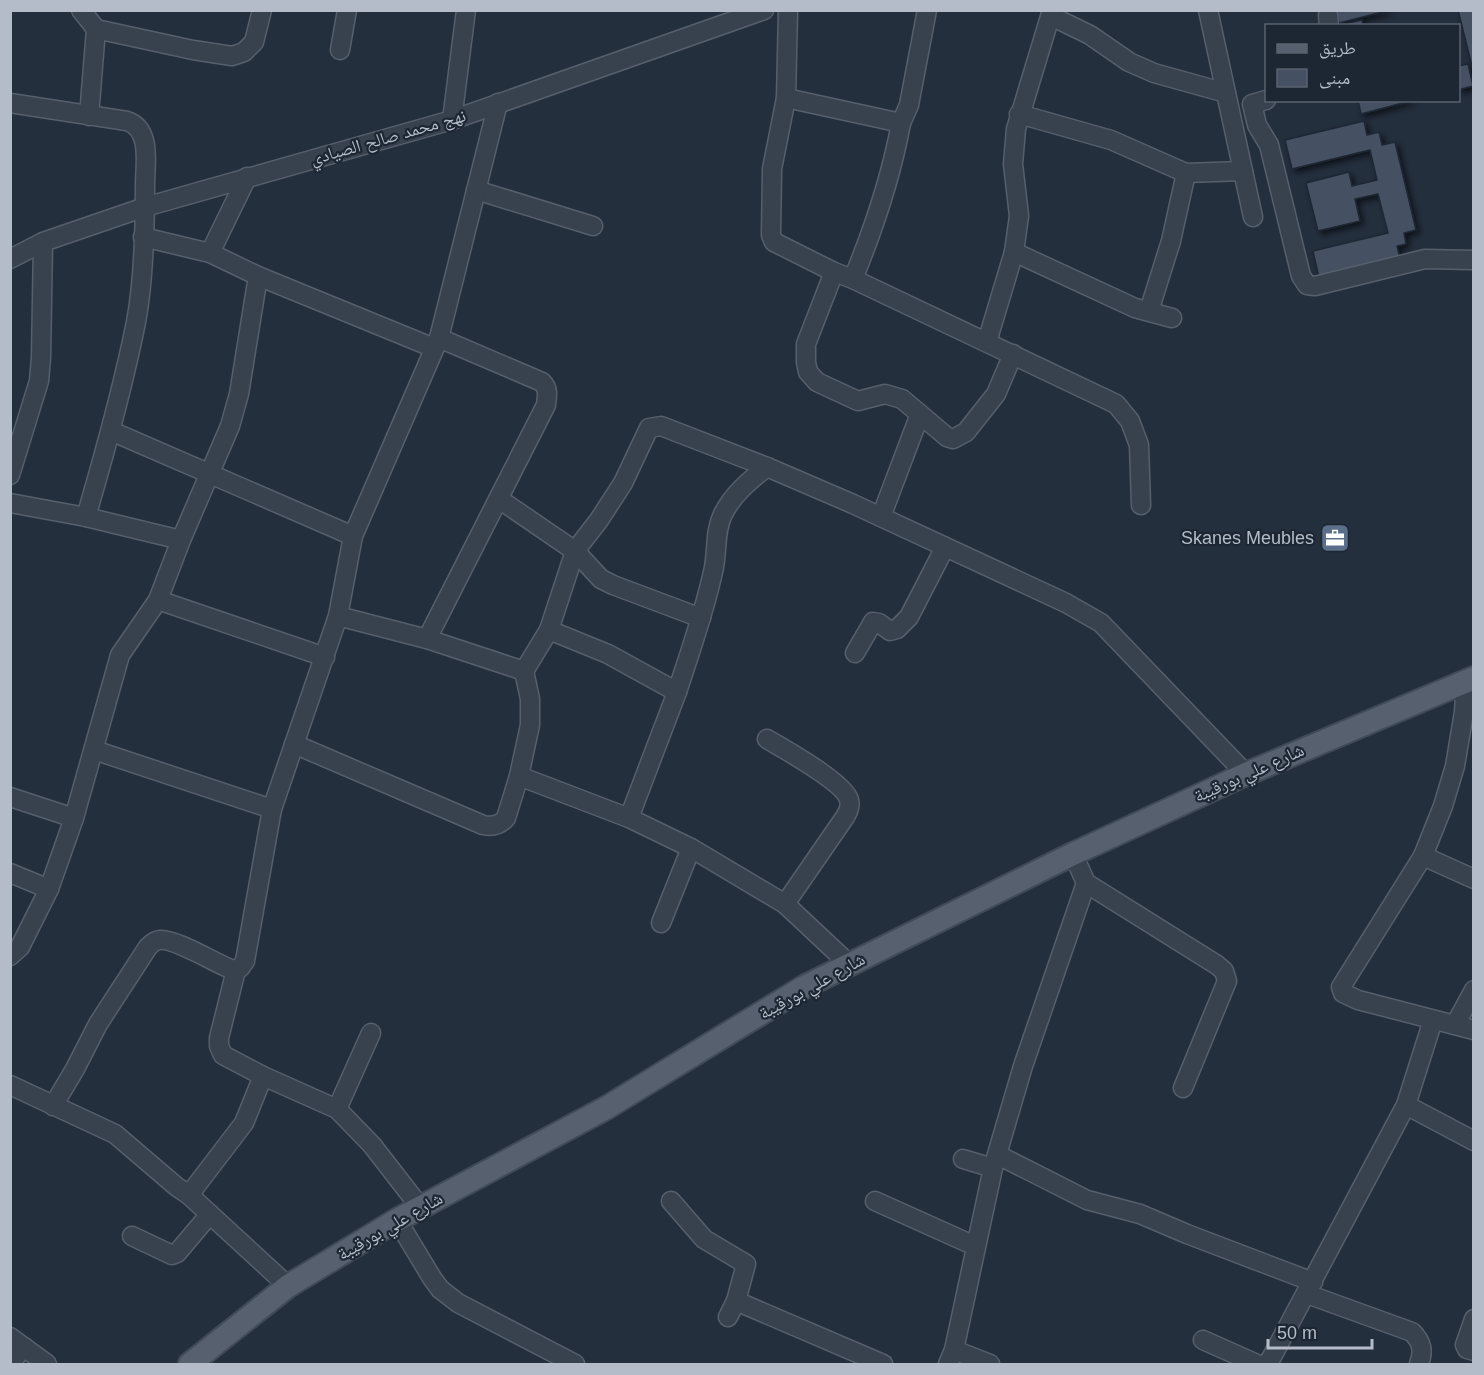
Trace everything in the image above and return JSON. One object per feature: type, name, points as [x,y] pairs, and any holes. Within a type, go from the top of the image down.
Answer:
[{"type":"main road","name":"شارع علي بورقيبة","points":[[190,1365],[288,1286],[397,1220],[606,1107],[804,987],[1073,854],[1246,774],[1470,680]]},
{"type":"street","points":[[81,10],[96,29],[232,56],[244,52],[254,42],[262,10]]},
{"type":"street","points":[[340,50],[347,10]]},
{"type":"street","points":[[452,120],[466,10]]},
{"type":"street","name":"نهج محمد صالح الصيادي","points":[[10,259],[43,242],[145,207],[452,120],[764,10]]},
{"type":"street","points":[[788,10],[786,98],[772,170],[771,236],[774,242],[1116,404],[1136,433],[1139,445],[1141,505]]},
{"type":"street","points":[[853,279],[875,224],[893,166],[901,123],[909,105],[927,10]]},
{"type":"street","points":[[1206,12],[1253,217]]},
{"type":"street","points":[[987,342],[1014,252],[1018,216],[1013,149],[1019,114],[1052,13],[1129,62],[1154,73],[1226,93]]},
{"type":"street","points":[[89,116],[96,29]]},
{"type":"street","points":[[786,98],[901,123]]},
{"type":"street","points":[[1265,100],[1252,104],[1257,125],[1269,145],[1301,276],[1307,285],[1315,286],[1425,259],[1473,260]]},
{"type":"street","points":[[10,103],[127,120],[136,125],[144,136],[145,207],[136,321],[111,431],[86,517]]},
{"type":"street","points":[[420,1208],[372,1145],[337,1109],[226,1059],[219,1046],[236,970],[243,965],[248,954],[272,809],[338,616],[353,536],[437,343],[498,103]]},
{"type":"street","points":[[1019,114],[1111,140],[1186,172],[1243,171]]},
{"type":"street","points":[[1149,311],[1171,242],[1186,172]]},
{"type":"street","points":[[210,253],[247,177]]},
{"type":"street","points":[[476,190],[593,226]]},
{"type":"street","points":[[143,237],[210,253],[258,276],[542,382],[545,386],[548,396],[546,405],[427,639]]},
{"type":"street","points":[[10,476],[39,381],[43,242]]},
{"type":"street","points":[[1014,252],[1135,308],[1173,318]]},
{"type":"street","points":[[834,272],[806,344],[806,362],[808,372],[817,382],[858,401],[885,394],[902,399],[947,437],[953,439],[960,437],[996,394],[1013,354]]},
{"type":"street","points":[[14,948],[49,889],[74,818],[120,655],[158,600],[230,426],[239,394],[258,276]]},
{"type":"street","points":[[881,517],[920,414]]},
{"type":"street","points":[[294,744],[478,823],[490,826],[503,822],[519,776],[530,725],[530,699],[524,671],[549,630],[575,551],[623,483],[649,428],[661,426],[767,467],[881,517],[1066,603],[1101,623],[1246,774]]},
{"type":"street","points":[[111,431],[353,536]]},
{"type":"street","points":[[629,818],[677,692],[701,618],[715,566],[716,535],[724,512],[748,481],[767,467]]},
{"type":"street","points":[[498,499],[575,551],[601,579],[701,618]]},
{"type":"street","points":[[10,503],[86,517],[181,540]]},
{"type":"street","points":[[855,653],[873,622],[879,623],[890,631],[903,624],[945,547]]},
{"type":"street","points":[[158,600],[325,657]]},
{"type":"street","points":[[338,616],[427,639],[524,671]]},
{"type":"street","points":[[549,630],[608,654],[677,692]]},
{"type":"street","points":[[1470,680],[1449,789],[1423,856],[1344,981],[1341,990],[1347,996],[1358,1000],[1473,1030]]},
{"type":"street","points":[[767,739],[841,786],[850,801],[845,817],[785,904]]},
{"type":"street","points":[[94,750],[272,809]]},
{"type":"street","points":[[519,776],[629,818],[691,848],[785,904],[849,964]]},
{"type":"street","points":[[10,797],[74,818]]},
{"type":"street","points":[[660,923],[691,848]]},
{"type":"street","points":[[1073,854],[1086,883],[1217,965],[1226,974],[1227,981],[1183,1088]]},
{"type":"street","points":[[1423,856],[1473,879]]},
{"type":"street","points":[[10,873],[49,889]]},
{"type":"street","points":[[990,1365],[951,1357],[975,1246],[1023,1066],[1086,883]]},
{"type":"street","points":[[53,1106],[75,1070],[98,1024],[147,947],[154,941],[161,939],[172,942],[236,970]]},
{"type":"street","points":[[1455,1025],[1473,990]]},
{"type":"street","points":[[1268,1365],[1406,1105],[1433,1020]]},
{"type":"street","points":[[337,1109],[371,1033]]},
{"type":"street","points":[[189,1195],[244,1123],[263,1076]]},
{"type":"street","points":[[10,1085],[115,1134],[189,1195],[288,1286]]},
{"type":"street","points":[[1406,1105],[1473,1141]]},
{"type":"street","points":[[963,1159],[996,1162],[1087,1200],[1140,1214],[1412,1332],[1421,1344],[1422,1355],[1419,1365]]},
{"type":"street","points":[[875,1201],[975,1246]]},
{"type":"street","points":[[671,1202],[704,1239],[746,1264],[732,1309],[883,1365]]},
{"type":"street","points":[[132,1236],[172,1256],[210,1214]]},
{"type":"street","points":[[397,1220],[440,1289],[458,1303],[575,1365]]},
{"type":"street","points":[[1473,1319],[1465,1346],[1473,1351]]},
{"type":"street","points":[[1203,1340],[1257,1365]]},
{"type":"street","points":[[10,1363],[17,1342],[47,1365]]},
{"type":"building","points":[[1336,10],[1390,10],[1339,23]]},
{"type":"building","points":[[1458,10],[1474,10],[1474,74]]},
{"type":"building","points":[[1362,20],[1363,24],[1344,24]]},
{"type":"building","points":[[1468,64],[1473,86],[1460,89],[1460,66]]},
{"type":"building","points":[[1358,102],[1406,102],[1361,114]]},
{"type":"building","points":[[1364,121],[1367,135],[1379,132],[1382,145],[1395,142],[1416,230],[1404,233],[1406,244],[1397,246],[1400,258],[1319,278],[1313,251],[1388,233],[1378,194],[1355,199],[1360,221],[1318,231],[1306,183],[1349,172],[1352,186],[1377,180],[1370,150],[1292,169],[1285,140]]},
{"type":"place","name":"Skanes Meubles","points":[[1335,538]]}]
